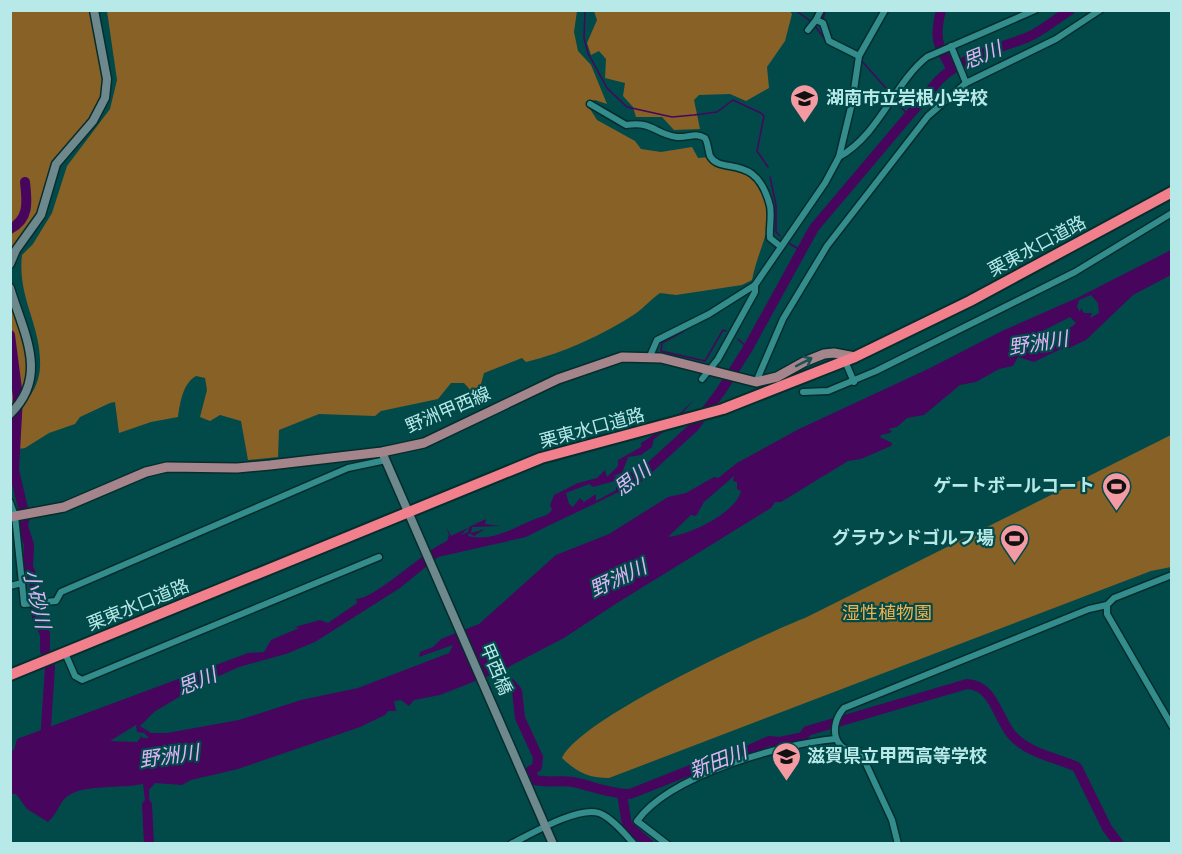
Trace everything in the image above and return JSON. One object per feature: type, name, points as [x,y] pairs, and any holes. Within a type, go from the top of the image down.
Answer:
[{"type":"highway","name":"栗東水口道路","points":[[10,675],[541,458],[740,403],[850,359],[970,301],[1172,192]]},
{"type":"main road","points":[[754,382],[768,380],[824,354],[834,353],[850,359]]},
{"type":"main road","name":"野洲甲西線","points":[[19,515],[64,507],[146,472],[167,467],[237,468],[357,454],[384,456],[424,443],[513,400],[596,364],[622,357],[651,356],[754,382]]},
{"type":"street","points":[[10,264],[15,250],[41,215],[56,165],[93,121],[105,98],[107,79],[94,10]]},
{"type":"street","points":[[821,10],[815,24],[829,41],[859,56]]},
{"type":"street","points":[[651,356],[657,340],[709,314],[755,285],[825,183],[839,157],[852,103],[859,56],[885,10]]},
{"type":"street","points":[[839,157],[849,151],[884,114],[917,65],[939,51],[953,47],[1035,10]]},
{"type":"street","points":[[754,382],[783,319],[827,246],[928,116],[966,82],[1056,39],[1100,10]]},
{"type":"street","points":[[953,47],[966,82]]},
{"type":"street","points":[[590,104],[626,125],[642,123],[674,136],[700,135],[705,138],[710,155],[716,161],[748,170],[759,179],[771,208],[770,238],[780,246]]},
{"type":"street","points":[[803,392],[828,391],[854,382],[1075,272],[1172,213]]},
{"type":"street","points":[[702,379],[710,371],[734,331],[755,292],[755,285]]},
{"type":"street","points":[[10,288],[33,357],[24,397],[10,414]]},
{"type":"street","points":[[850,359],[854,382]]},
{"type":"street","points":[[356,465],[357,454]]},
{"type":"street","points":[[10,502],[19,515],[24,604],[56,601],[61,592],[356,465],[384,456]]},
{"type":"street","name":"甲西橋","points":[[384,456],[553,843]]},
{"type":"street","points":[[65,653],[74,673],[82,680],[379,557]]},
{"type":"street","points":[[898,843],[892,820],[860,751],[852,752],[843,748],[835,739],[834,727],[838,715],[844,708],[1089,609],[1107,605],[1114,598],[1172,575]]},
{"type":"street","points":[[10,586],[22,583]]},
{"type":"street","points":[[1107,605],[1107,614],[1172,726]]},
{"type":"street","points":[[667,843],[637,821],[659,800],[733,762],[804,742],[835,739]]},
{"type":"street","points":[[511,843],[577,814],[601,813],[634,843]]},
{"type":"green space","points":[[789,10],[792,14],[785,41],[767,67],[769,88],[746,101],[730,94],[699,95],[694,100],[700,129],[674,130],[662,117],[636,117],[633,107],[623,96],[625,83],[605,78],[606,59],[599,51],[591,55],[587,43],[597,20],[594,11]]},
{"type":"green space","points":[[11,11],[91,11],[105,78],[103,97],[91,117],[56,157],[36,218],[11,254]]},
{"type":"green space","points":[[107,11],[577,11],[574,32],[578,51],[591,65],[607,104],[595,100],[587,104],[597,120],[635,141],[641,149],[661,152],[692,147],[698,158],[710,157],[760,180],[766,195],[768,220],[752,280],[742,285],[676,295],[660,293],[635,314],[582,342],[554,354],[526,362],[522,358],[484,373],[481,384],[472,392],[464,383],[451,383],[438,399],[381,411],[375,416],[319,414],[279,430],[278,457],[248,460],[241,421],[220,415],[210,421],[200,417],[207,390],[205,378],[196,376],[185,388],[178,417],[151,422],[119,433],[115,402],[80,417],[75,424],[49,433],[25,448],[11,450],[10,425],[33,391],[40,367],[40,352],[23,285],[22,255],[33,244],[52,213],[67,166],[110,109],[117,80]]},
{"type":"green space","points":[[10,300],[24,342],[27,369],[25,383],[10,409]]},
{"type":"green space","name":"湿性植物園","points":[[1171,435],[1171,567],[1151,571],[609,778],[583,773],[562,758],[576,741],[601,722],[674,680],[751,641],[807,617]]},
{"type":"water","name":"野洲川","points":[[1171,250],[1171,275],[1133,295],[1086,340],[1034,362],[1018,357],[1013,366],[999,369],[976,382],[960,385],[924,415],[907,418],[897,427],[888,429],[892,431],[890,433],[881,435],[880,437],[892,443],[891,446],[861,459],[848,461],[781,502],[775,502],[771,508],[564,638],[510,666],[504,670],[503,676],[503,665],[501,664],[496,673],[440,695],[414,700],[409,706],[401,700],[394,701],[396,711],[388,711],[385,715],[360,727],[238,769],[191,780],[182,785],[155,783],[149,790],[150,818],[147,818],[143,784],[93,788],[75,792],[65,799],[48,822],[27,809],[16,794],[11,794],[11,751],[14,750],[17,739],[248,653],[264,652],[271,640],[299,628],[295,627],[320,620],[328,623],[357,603],[356,599],[376,591],[447,541],[449,535],[446,527],[451,536],[468,528],[461,535],[468,532],[469,527],[486,519],[485,524],[500,526],[472,527],[471,533],[485,529],[474,536],[469,533],[468,536],[489,537],[547,515],[552,510],[550,505],[554,495],[578,483],[597,478],[605,470],[607,477],[618,466],[618,460],[641,447],[641,443],[662,429],[694,400],[670,427],[654,439],[652,447],[641,455],[628,457],[622,473],[613,476],[623,478],[647,461],[644,466],[649,466],[642,469],[640,474],[593,487],[589,484],[566,493],[569,504],[573,507],[580,498],[584,502],[596,494],[596,501],[633,481],[629,486],[526,537],[438,557],[400,588],[315,642],[286,654],[239,667],[199,685],[154,712],[140,726],[151,733],[167,733],[239,720],[301,700],[358,688],[449,653],[453,645],[419,657],[420,652],[433,647],[441,639],[479,624],[556,555],[609,534],[668,497],[686,493],[714,477],[718,478],[737,463],[799,429],[928,369],[1002,331],[1077,298]],"holes":[[[1091,295],[1098,303],[1099,313],[1090,318],[1092,313],[1084,313],[1081,308],[1080,312],[1077,307],[1079,300]],[[1070,317],[1076,323],[1057,334],[1035,335]],[[734,476],[733,481],[737,482],[737,489],[741,491],[730,507],[710,522],[688,532],[668,537],[691,515],[696,516],[704,502]],[[136,725],[137,732],[144,733],[149,738],[143,738],[139,734],[141,737],[137,742],[110,741]]]},
{"type":"waterway","points":[[585,10],[584,38],[588,53],[607,88],[627,107],[672,117],[717,112],[733,100],[764,116],[757,151],[768,167]]},
{"type":"waterway","points":[[795,10],[812,22]]},
{"type":"waterway","points":[[822,21],[826,10]]},
{"type":"waterway","points":[[941,10],[938,41],[951,68]]},
{"type":"waterway","name":"思川","points":[[621,489],[635,481],[694,427],[721,391],[748,348],[814,228],[939,80],[958,65],[1026,38],[1070,10]]},
{"type":"waterway","points":[[815,26],[826,41]]},
{"type":"waterway","points":[[829,44],[847,53]]},
{"type":"waterway","points":[[861,60],[892,95]]},
{"type":"waterway","points":[[896,101],[908,115]]},
{"type":"waterway","points":[[770,177],[776,205],[776,232],[780,236]]},
{"type":"waterway","name":"小砂川","points":[[10,229],[21,220],[26,209],[25,182]]},
{"type":"waterway","points":[[787,242],[800,250]]},
{"type":"waterway","points":[[684,331],[662,343],[661,351],[705,361],[723,330],[726,331]]},
{"type":"waterway","name":"小砂川","points":[[10,335],[18,397],[14,470],[25,517],[23,526],[29,545],[28,567],[35,584],[33,598],[37,617],[45,634],[45,651],[50,667],[45,742]]},
{"type":"waterway","points":[[738,339],[748,348]]},
{"type":"waterway","name":"新田川","points":[[498,652],[502,655],[502,681],[510,683],[517,691],[520,718],[538,757],[537,767],[530,771],[535,780],[573,782],[630,794],[731,754],[736,756],[769,741],[780,742],[803,737],[807,731],[967,684],[976,686],[989,696],[1006,727],[1018,741],[1034,751],[1077,767],[1107,828],[1119,844]]},
{"type":"waterway","points":[[622,794],[627,825],[649,844]]},
{"type":"waterway","points":[[147,805],[149,844]]},
{"type":"place","name":"湖南市立岩根小学校","points":[[805,124]]},
{"type":"place","name":"ゲートボールコート","points":[[1116,512]]},
{"type":"place","name":"グラウンドゴルフ場","points":[[1015,564]]},
{"type":"place","name":"滋賀県立甲西高等学校","points":[[786,782]]}]
